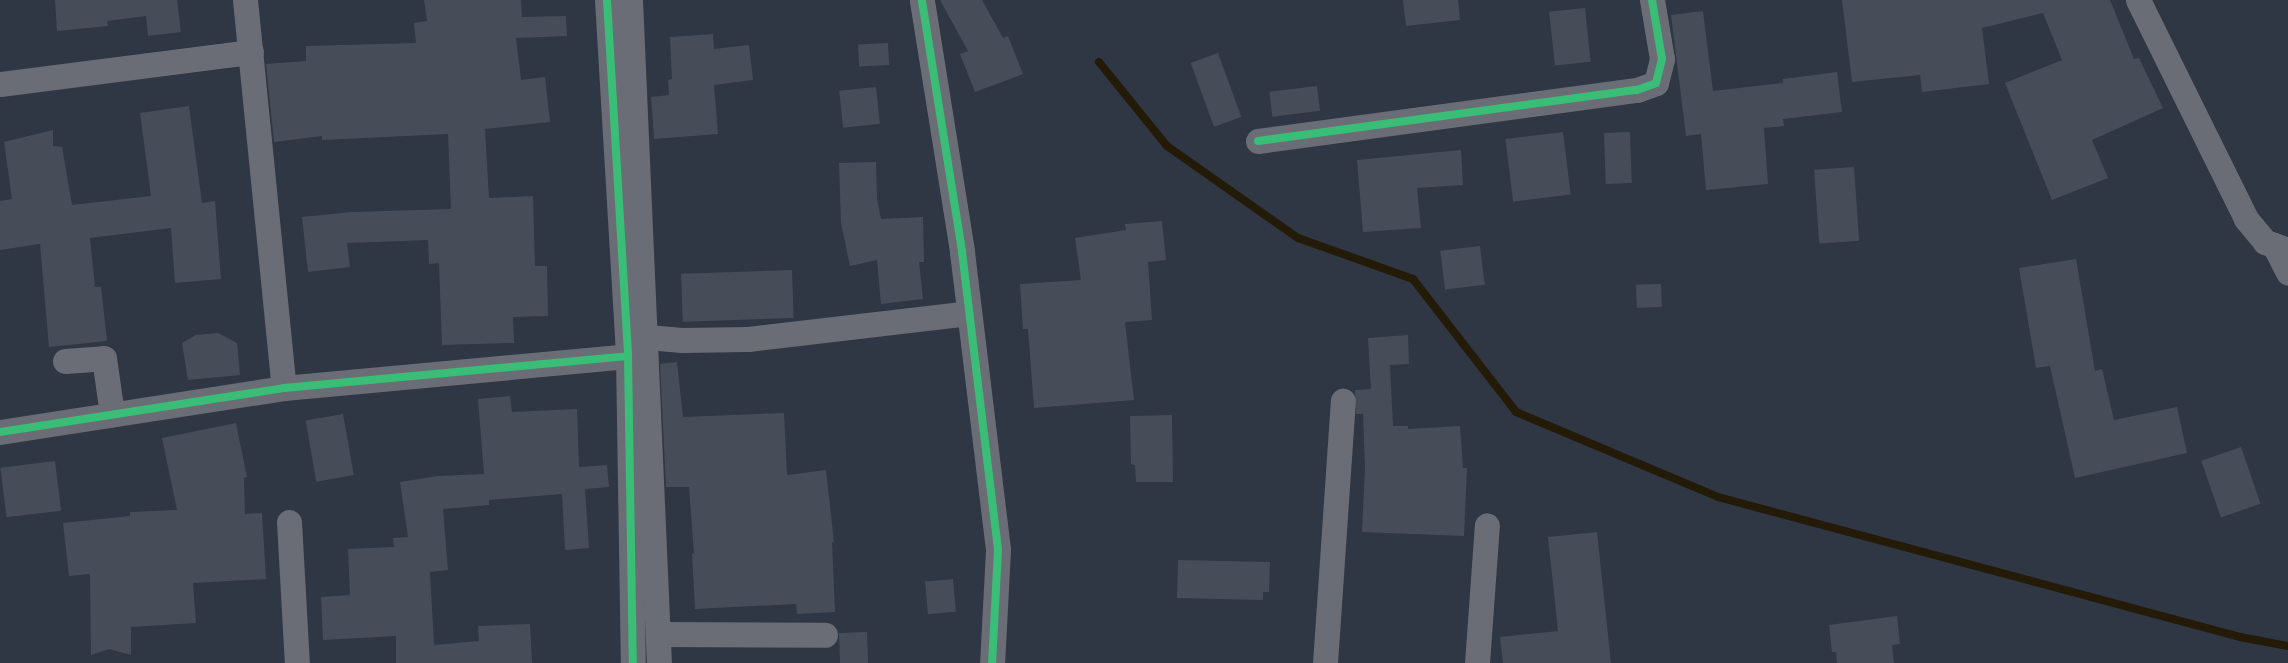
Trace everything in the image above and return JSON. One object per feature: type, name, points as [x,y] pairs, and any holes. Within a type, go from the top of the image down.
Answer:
[{"type":"street","points":[[245,0],[284,388]]},
{"type":"street","points":[[607,0],[628,356],[633,663]]},
{"type":"street","points":[[630,0],[647,337],[659,663]]},
{"type":"street","points":[[1258,141],[1638,90],[1656,83],[1662,59],[1652,0]]},
{"type":"street","points":[[2138,0],[2242,211],[2265,242],[2288,250]]},
{"type":"street","points":[[922,1],[962,252],[998,550],[992,663]]},
{"type":"street","points":[[0,84],[251,52]]},
{"type":"street","points":[[2265,242],[2274,245],[2288,274]]},
{"type":"street","points":[[647,337],[682,340],[748,339],[968,313]]},
{"type":"street","points":[[0,432],[284,388],[628,356]]},
{"type":"street","points":[[64,361],[104,358],[112,414]]},
{"type":"street","points":[[1325,663],[1343,401]]},
{"type":"street","points":[[289,522],[297,663]]},
{"type":"street","points":[[1477,663],[1487,526]]},
{"type":"street","points":[[658,634],[825,635]]},
{"type":"building","points":[[55,0],[177,0],[181,32],[148,36],[146,16],[107,21],[108,26],[57,31]]},
{"type":"building","points":[[424,0],[521,0],[522,17],[566,16],[567,36],[516,38],[521,80],[545,77],[550,122],[485,129],[489,198],[533,196],[535,266],[547,266],[548,316],[513,317],[514,343],[442,345],[439,263],[429,264],[428,240],[347,243],[350,267],[308,272],[302,217],[352,212],[451,209],[448,134],[322,140],[322,136],[274,142],[266,64],[306,61],[306,46],[416,43],[414,23],[427,21]]},
{"type":"building","points":[[940,0],[982,0],[1003,38],[1008,36],[1023,74],[975,92],[960,54],[968,51]]},
{"type":"building","points":[[1403,0],[1458,0],[1460,20],[1406,26]]},
{"type":"building","points":[[1842,0],[2110,0],[2134,59],[2139,58],[2163,108],[2092,140],[2108,178],[2052,200],[2005,83],[2062,60],[2043,13],[1982,28],[1989,84],[1922,92],[1920,75],[1852,82]]},
{"type":"building","points":[[1585,8],[1591,62],[1555,65],[1549,12]]},
{"type":"building","points":[[1703,11],[1713,91],[1783,83],[1783,79],[1837,72],[1842,112],[1783,119],[1784,126],[1764,128],[1768,184],[1706,190],[1701,134],[1686,136],[1671,15]]},
{"type":"building","points":[[713,34],[714,49],[749,45],[753,80],[714,85],[718,134],[654,139],[651,97],[669,95],[668,80],[672,79],[670,37]]},
{"type":"building","points":[[888,43],[889,65],[859,67],[858,45]]},
{"type":"building","points":[[1218,53],[1241,117],[1214,127],[1191,63]]},
{"type":"building","points":[[1317,86],[1320,111],[1272,117],[1269,92]]},
{"type":"building","points":[[876,87],[880,124],[843,128],[839,91]]},
{"type":"building","points":[[189,106],[202,203],[215,201],[221,279],[175,283],[171,228],[90,238],[95,287],[101,287],[107,341],[49,347],[40,244],[0,250],[0,201],[12,199],[4,142],[53,130],[53,146],[62,147],[72,205],[151,196],[140,113]]},
{"type":"building","points":[[1563,132],[1571,195],[1513,202],[1505,139]]},
{"type":"building","points":[[1630,132],[1632,183],[1606,184],[1604,133]]},
{"type":"building","points":[[1461,150],[1463,185],[1417,188],[1421,228],[1363,232],[1357,160]]},
{"type":"building","points":[[876,162],[877,199],[881,219],[923,217],[924,262],[919,262],[923,299],[881,304],[877,260],[850,266],[841,223],[839,163]]},
{"type":"building","points":[[1854,167],[1859,241],[1819,244],[1814,170]]},
{"type":"building","points":[[1162,221],[1166,260],[1148,262],[1152,320],[1125,322],[1134,400],[1034,408],[1028,329],[1023,329],[1020,284],[1081,280],[1075,238],[1126,230],[1125,224]]},
{"type":"building","points":[[1480,246],[1485,285],[1445,290],[1440,251]]},
{"type":"building","points":[[2076,259],[2095,371],[2102,369],[2114,420],[2177,407],[2187,453],[2075,478],[2050,366],[2036,368],[2019,268]]},
{"type":"building","points":[[792,270],[794,318],[683,322],[681,274]]},
{"type":"building","points":[[1661,284],[1662,307],[1637,308],[1636,285]]},
{"type":"building","points":[[218,333],[237,343],[240,375],[188,380],[182,343],[196,335]]},
{"type":"building","points":[[1408,335],[1409,364],[1390,365],[1393,426],[1408,426],[1408,429],[1460,426],[1463,468],[1467,468],[1464,536],[1362,532],[1365,467],[1363,414],[1356,414],[1355,390],[1371,389],[1368,338]]},
{"type":"building","points":[[677,362],[683,417],[784,413],[787,475],[826,470],[834,542],[832,542],[835,612],[797,614],[796,604],[695,609],[692,554],[694,554],[689,487],[666,487],[660,364]]},
{"type":"building","points":[[510,396],[512,412],[577,409],[579,467],[607,465],[609,487],[585,489],[589,548],[565,550],[562,494],[489,500],[489,505],[443,509],[448,570],[430,572],[434,645],[479,641],[478,626],[530,624],[532,663],[396,663],[396,636],[323,640],[321,597],[350,595],[348,549],[394,547],[393,538],[408,537],[400,482],[438,476],[484,474],[478,399]]},
{"type":"building","points":[[343,414],[354,475],[316,482],[306,421]]},
{"type":"building","points":[[1172,415],[1173,482],[1136,482],[1135,465],[1131,464],[1130,416]]},
{"type":"building","points":[[236,423],[247,477],[244,478],[245,514],[262,513],[266,579],[193,583],[196,623],[131,627],[131,655],[109,649],[91,655],[90,574],[69,576],[63,523],[130,516],[130,512],[177,510],[162,438]]},
{"type":"building","points":[[2241,447],[2261,504],[2221,517],[2201,461]]},
{"type":"building","points":[[55,461],[61,511],[7,517],[0,468]]},
{"type":"building","points":[[1597,532],[1611,663],[1503,663],[1500,637],[1558,631],[1548,537]]},
{"type":"building","points":[[1178,560],[1270,562],[1269,592],[1263,592],[1263,600],[1177,598]]},
{"type":"building","points":[[953,579],[956,612],[928,614],[925,581]]},
{"type":"building","points":[[1897,616],[1900,644],[1892,645],[1894,663],[1837,663],[1836,652],[1832,652],[1829,625]]},
{"type":"building","points":[[867,632],[868,663],[840,663],[839,633]]},
{"type":"waterway","points":[[1099,62],[1167,146],[1298,238],[1413,279],[1516,412],[1718,497],[2240,637],[2288,646]]},
{"type":"cycle path","points":[[607,0],[628,356],[633,663]]},
{"type":"cycle path","points":[[1258,141],[1637,90],[1656,83],[1662,59],[1652,0]]},
{"type":"cycle path","points":[[922,1],[962,252],[998,550],[992,663]]},
{"type":"cycle path","points":[[0,432],[284,388],[628,356]]}]
